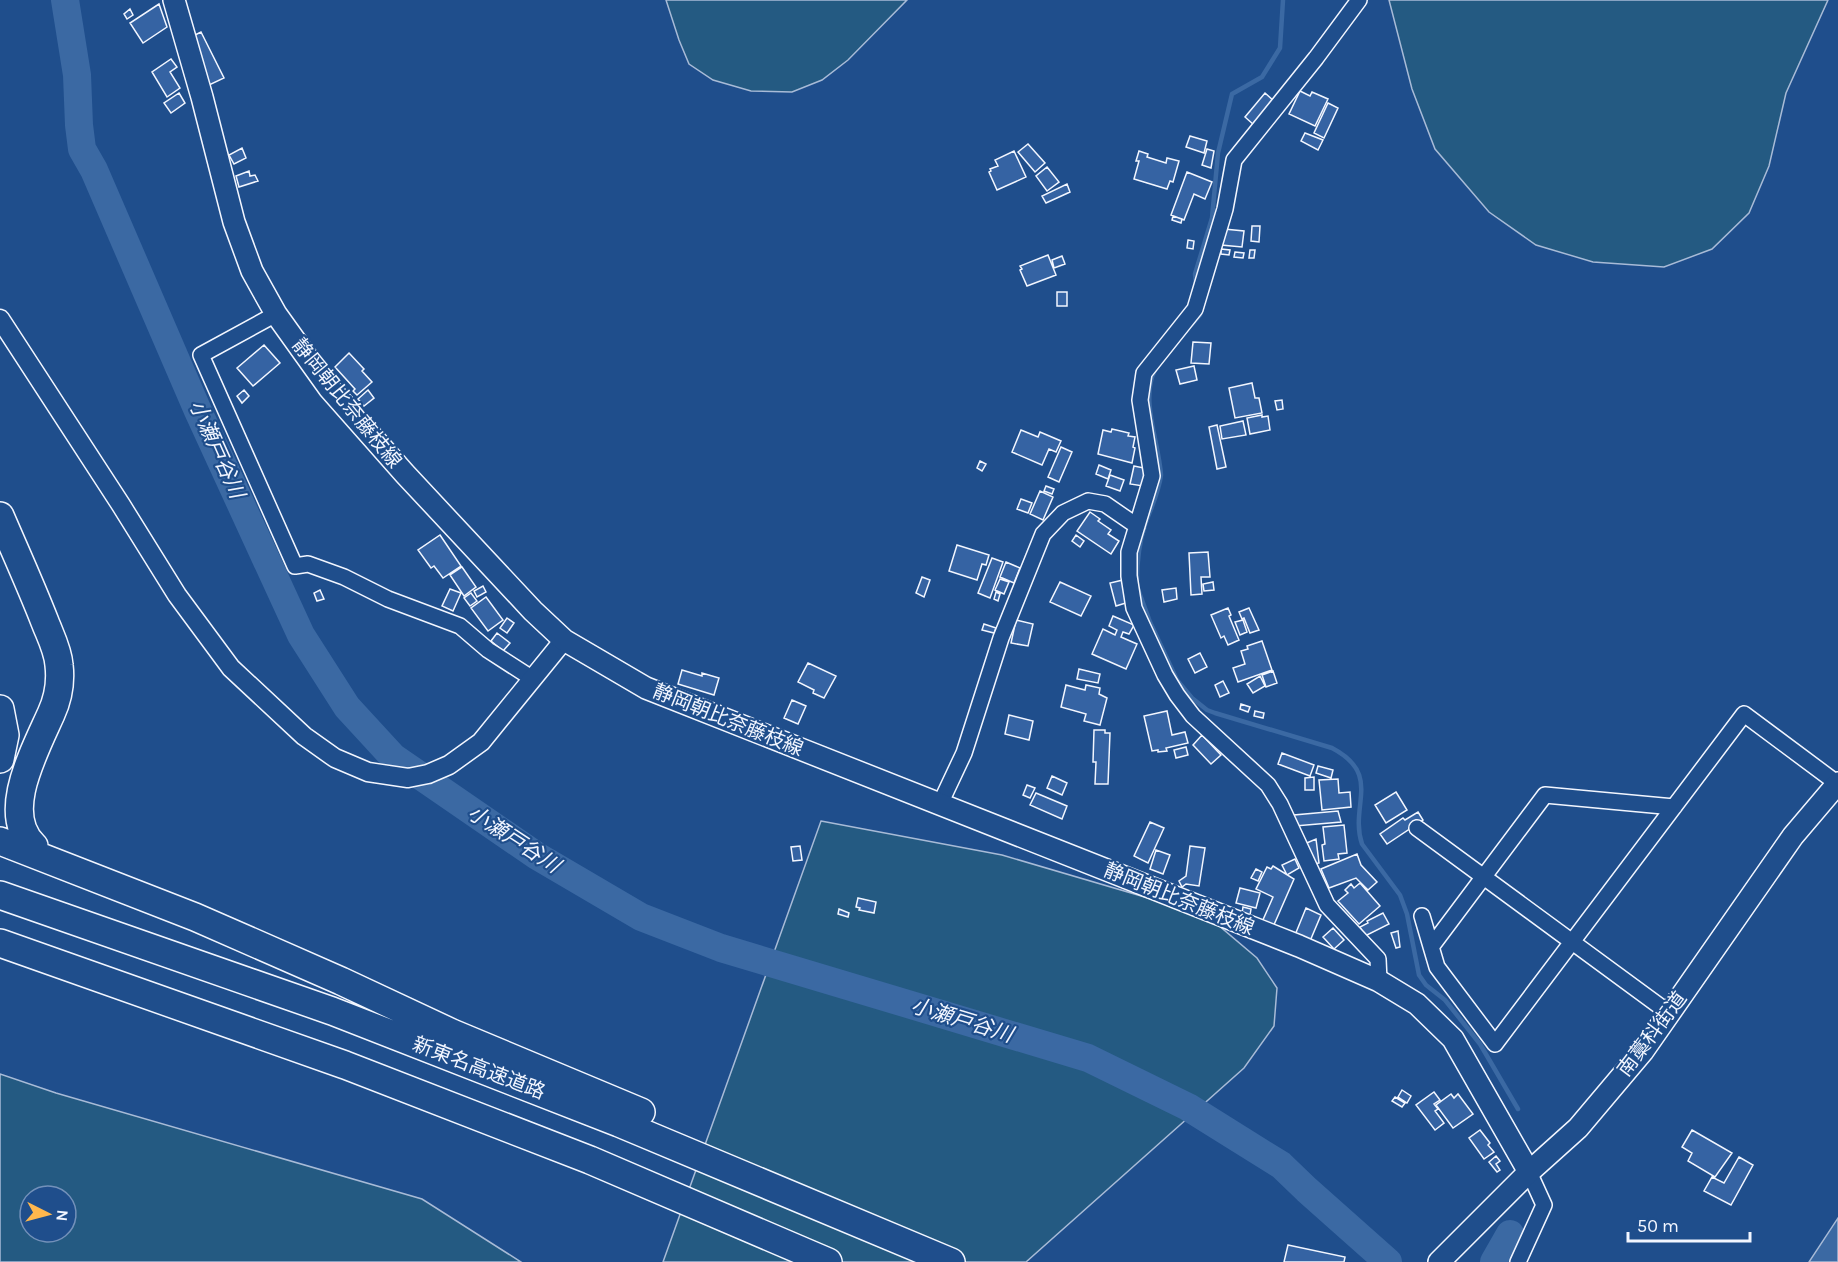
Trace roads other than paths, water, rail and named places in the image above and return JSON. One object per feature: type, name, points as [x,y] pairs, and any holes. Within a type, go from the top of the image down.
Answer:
[{"type":"highway","points":[[0,516],[36,597],[59,664],[57,698],[52,713],[3,792],[1,804],[3,818],[9,828],[26,843],[78,864],[116,886]]},
{"type":"highway","points":[[0,709],[5,735],[0,759]]},
{"type":"highway","points":[[0,841],[195,917],[453,1033],[645,1114],[920,1248]]},
{"type":"highway","name":"新東名高速道路","points":[[0,895],[343,1015],[619,1122],[951,1262]]},
{"type":"highway","points":[[0,943],[345,1065],[568,1151],[828,1262]]},
{"type":"main road","name":"静岡朝比奈藤枝線","points":[[174,0],[234,222],[252,271],[276,314],[329,388],[421,491],[564,640],[646,688],[1299,946],[1379,981],[1417,1004],[1453,1039],[1529,1172]]},
{"type":"main road","name":"南藁科街道","points":[[1439,1262],[1529,1172],[1578,1128],[1643,1051],[1793,836],[1838,783]]},
{"type":"street","points":[[1359,0],[1316,58],[1234,160],[1225,209],[1196,309],[1144,373],[1140,400],[1152,476],[1130,552],[1129,576],[1134,608],[1165,675],[1177,695],[1193,716],[1268,785],[1280,804],[1327,905],[1378,959],[1379,981]]},
{"type":"street","points":[[276,314],[201,355],[295,566],[308,564],[344,577],[388,599],[460,626],[488,650],[532,679]]},
{"type":"street","points":[[0,320],[177,595],[231,668],[304,736],[335,758],[368,772],[408,778],[428,774],[449,765],[481,742],[564,640]]},
{"type":"street","points":[[940,804],[964,753],[1001,638],[1043,534],[1063,513],[1088,501],[1105,504],[1137,526]]},
{"type":"street","points":[[1422,916],[1437,967],[1495,1044],[1744,714],[1838,783]]},
{"type":"street","points":[[1431,947],[1545,795],[1674,807]]},
{"type":"street","points":[[1418,828],[1669,1013]]},
{"type":"street","points":[[1518,1262],[1544,1205],[1529,1172]]},
{"type":"waterway","name":"小瀬戸谷川","points":[[65,0],[77,75],[82,149],[94,170],[198,411],[301,635],[347,707],[393,757],[537,856],[641,917],[721,948],[1088,1058],[1188,1107],[1281,1165],[1388,1262]]},
{"type":"waterway","points":[[1196,285],[1195,274],[1212,218],[1218,153],[1232,94],[1262,77],[1280,48],[1283,0]]},
{"type":"waterway","points":[[1192,324],[1200,315],[1202,308]]},
{"type":"waterway","points":[[1137,581],[1141,539],[1157,494],[1161,475],[1149,394],[1155,370]]},
{"type":"waterway","points":[[1138,589],[1150,622],[1177,680],[1192,698],[1207,710],[1215,713],[1332,748],[1347,758],[1356,769],[1361,792],[1359,830],[1362,844],[1400,895],[1407,914],[1419,975],[1426,985],[1445,1000],[1480,1044],[1518,1109]]},
{"type":"waterway","name":"小瀬戸谷川","points":[[1494,1262],[1510,1234]]}]
